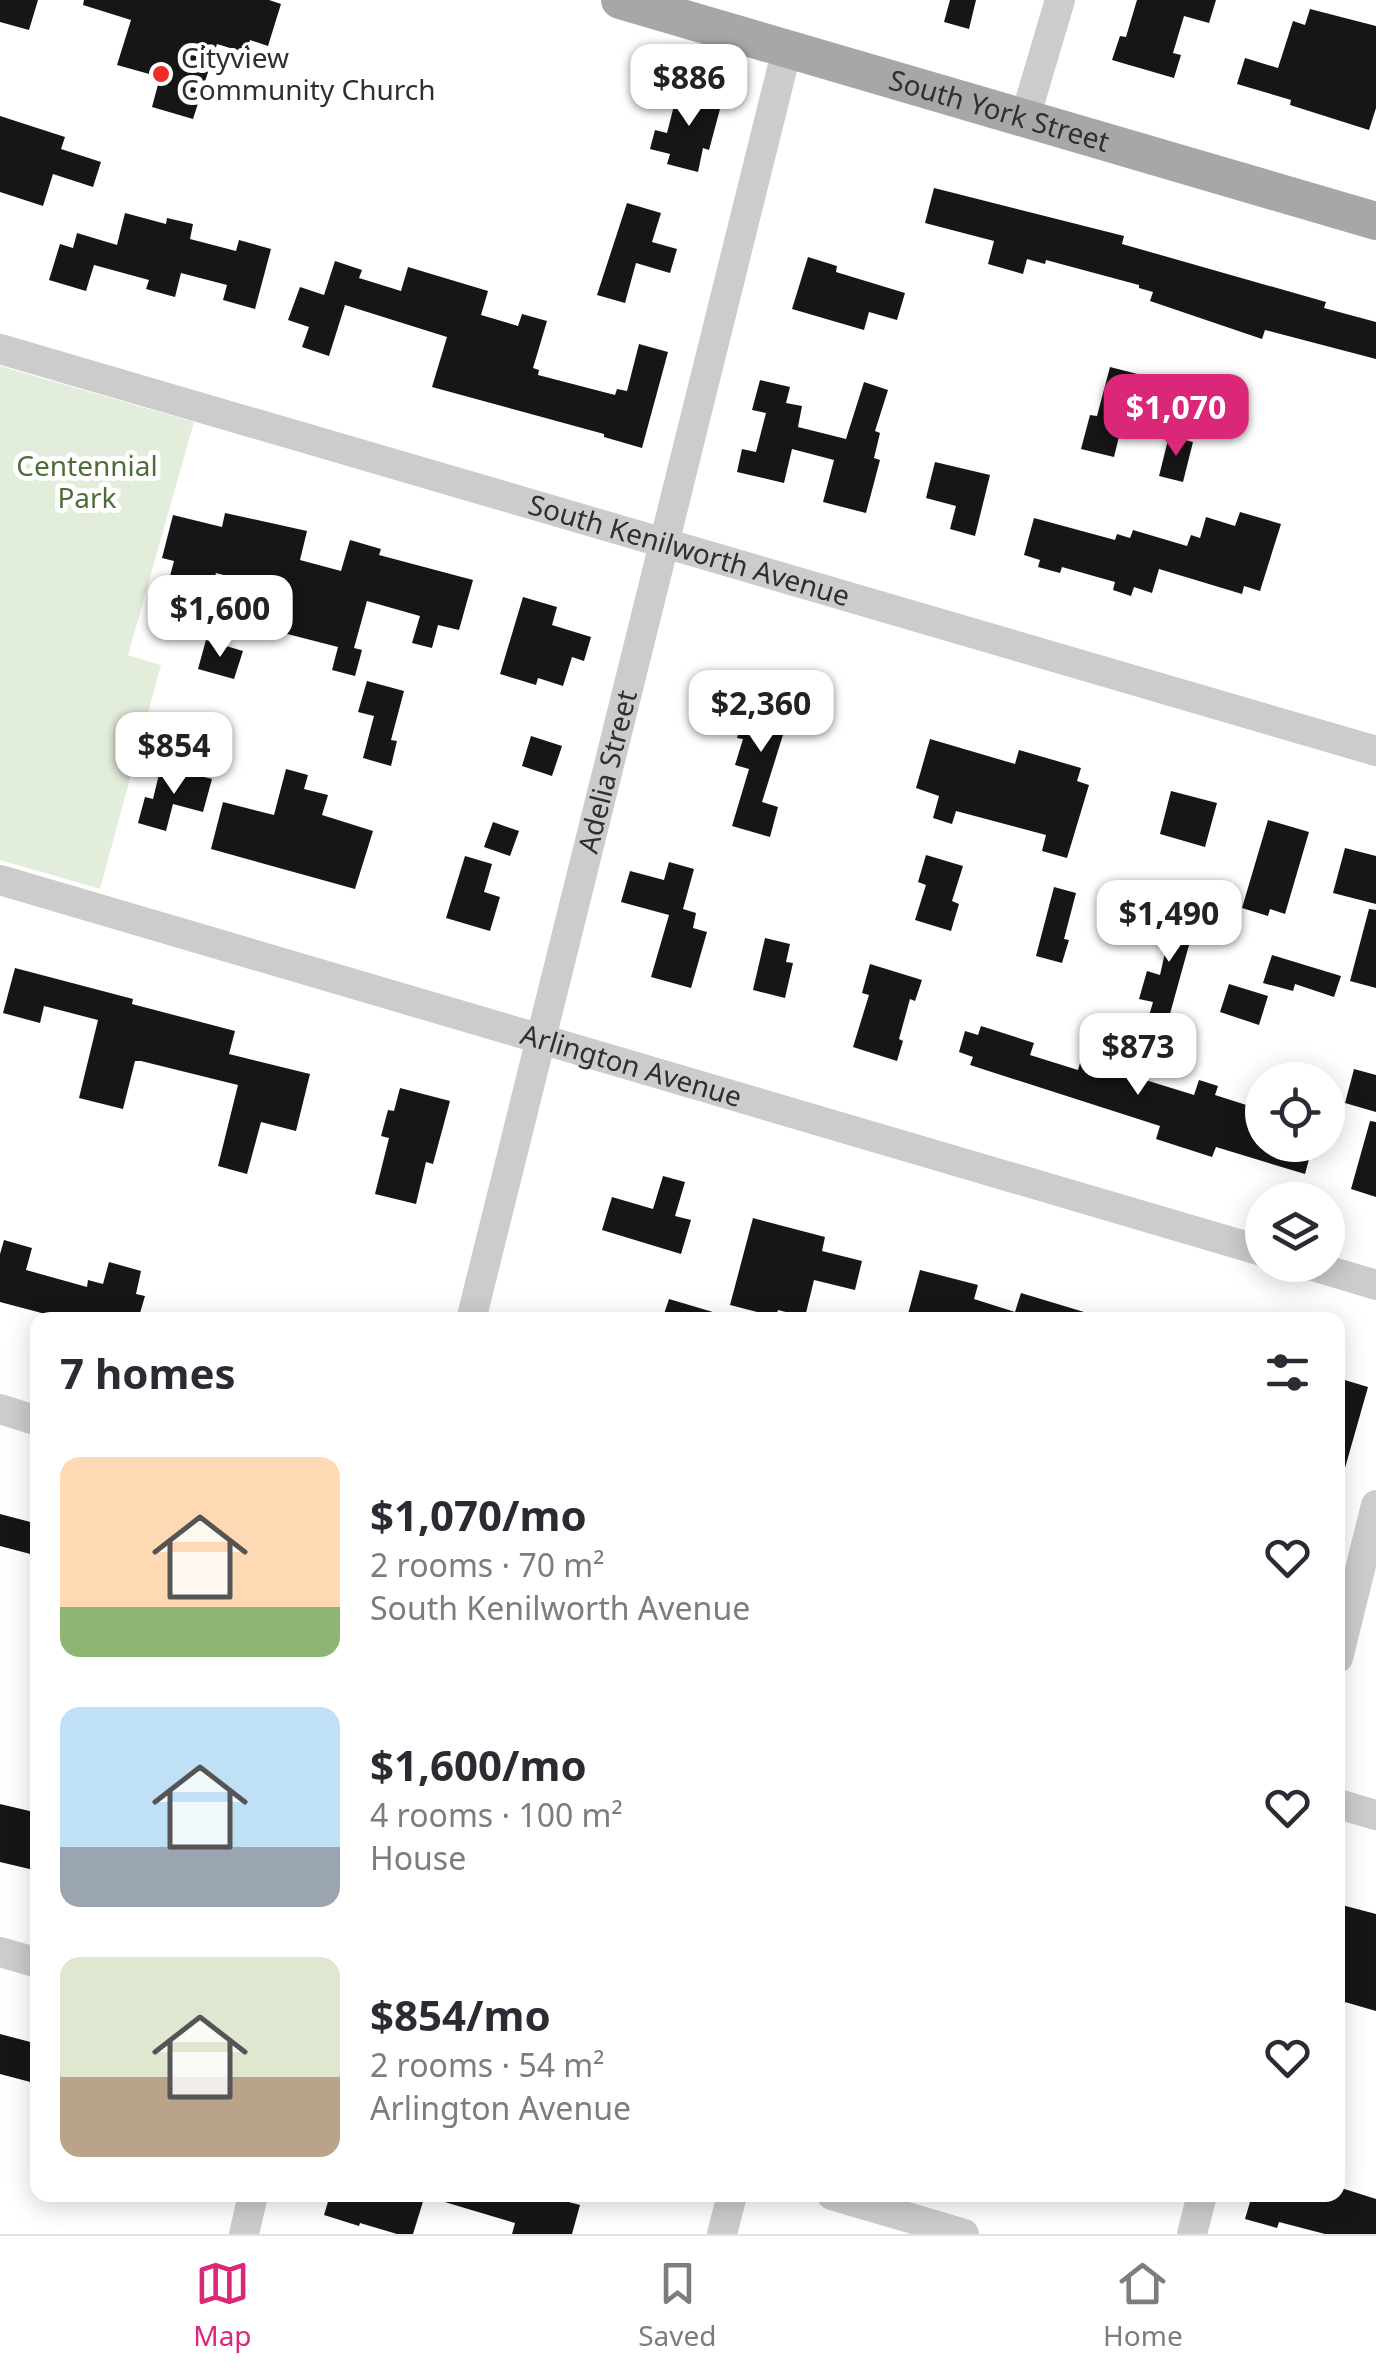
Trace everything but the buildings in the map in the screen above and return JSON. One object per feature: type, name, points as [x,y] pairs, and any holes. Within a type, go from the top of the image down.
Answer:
[{"type":"main road","name":"South York Street","points":[[622,0],[1376,221]]},
{"type":"street","points":[[1025,118],[1060,0]]},
{"type":"street","name":"Adelia Street","points":[[473,1312],[786,49]]},
{"type":"street","name":"South Kenilworth Avenue","points":[[0,349],[1376,752]]},
{"type":"street","name":"Arlington Avenue","points":[[0,880],[1245,1246]]},
{"type":"street","points":[[1345,1275],[1376,1284]]},
{"type":"street","points":[[0,1410],[30,1418]]},
{"type":"street","points":[[1345,1630],[1376,1505]]},
{"type":"street","points":[[1345,1806],[1376,1816]]},
{"type":"street","points":[[0,1952],[30,1960]]},
{"type":"street","points":[[244,2234],[251,2202]]},
{"type":"street","points":[[722,2234],[730,2202]]},
{"type":"street","points":[[856,2202],[964,2234]]},
{"type":"street","points":[[1192,2234],[1200,2202]]},
{"type":"green space","name":"Centennial Park","points":[[0,366],[194,422],[128,655],[161,665],[100,889],[0,860]]},
{"type":"place","name":"Cityview Community Church","points":[[161,74]]}]
